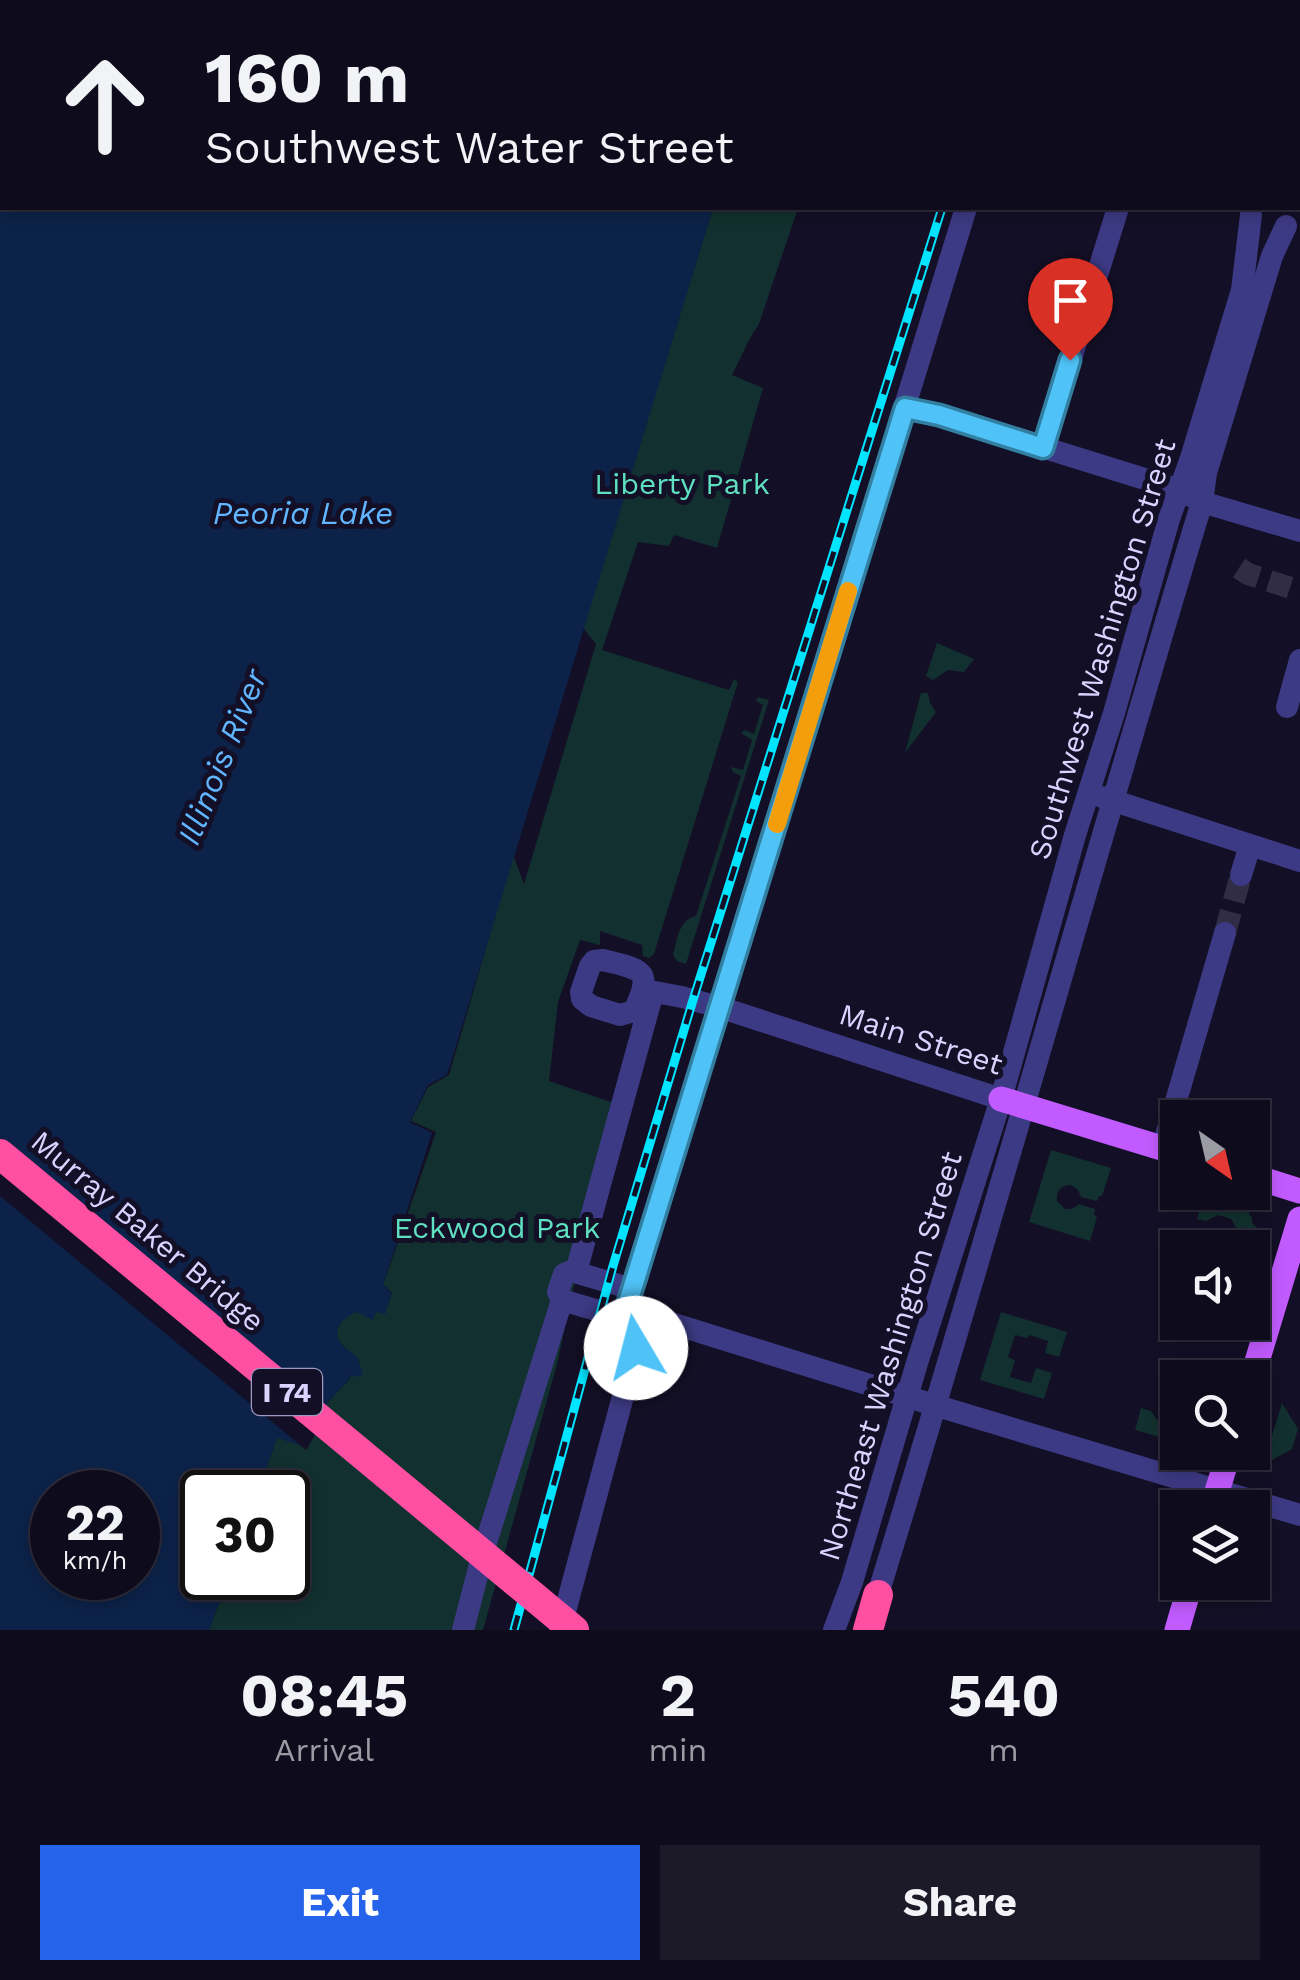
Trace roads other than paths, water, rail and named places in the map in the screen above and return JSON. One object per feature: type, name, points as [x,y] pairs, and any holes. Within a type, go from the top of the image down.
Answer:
[{"type":"highway","name":"Murray Baker Bridge","points":[[0,1154],[574,1630]]},
{"type":"highway","name":"Murray Baker Bridge","points":[[0,1181],[541,1630]]},
{"type":"highway","points":[[867,1630],[878,1595]]},
{"type":"main road","name":"Main Street","points":[[1013,1102],[1160,1148]]},
{"type":"main road","points":[[1270,1182],[1300,1191]]},
{"type":"main road","points":[[1257,1360],[1300,1219]]},
{"type":"main road","points":[[1178,1630],[1186,1600]]},
{"type":"street","points":[[560,1630],[636,1348],[628,1306],[965,210]]},
{"type":"street","points":[[1043,448],[1117,210]]},
{"type":"street","name":"Southwest Washington Street","points":[[1013,1102],[1017,1036],[1164,536],[1242,290],[1248,210]]},
{"type":"street","points":[[1249,210],[1270,228],[1294,223]]},
{"type":"street","name":"Southwest Washington Street","points":[[1013,1102],[1114,801],[1272,256],[1294,223]]},
{"type":"street","points":[[905,408],[939,415],[1180,490],[1202,502],[1300,531]]},
{"type":"street","points":[[1286,706],[1300,660]]},
{"type":"street","points":[[1089,793],[1300,861]]},
{"type":"street","points":[[1241,875],[1250,845]]},
{"type":"street","points":[[1183,1100],[1224,932]]},
{"type":"street","name":"Main Street","points":[[576,1272],[649,991],[719,1007],[1013,1102]]},
{"type":"street","name":"Northeast Washington Street","points":[[834,1630],[907,1397],[1013,1102]]},
{"type":"street","name":"Northeast Washington Street","points":[[878,1595],[934,1406],[1013,1102]]},
{"type":"street","points":[[463,1630],[484,1549],[562,1300],[558,1292],[564,1274],[576,1272],[628,1306]]},
{"type":"street","points":[[562,1300],[628,1306],[1191,1490]]},
{"type":"street","points":[[1270,1509],[1300,1515]]},
{"type":"water","name":"Peoria Lake","points":[[0,210],[712,210],[447,1075],[428,1085],[410,1122],[432,1133],[383,1285],[392,1292],[385,1314],[376,1312],[373,1320],[357,1312],[338,1327],[340,1342],[358,1359],[363,1375],[351,1374],[327,1403],[303,1446],[277,1438],[266,1470],[180,1470],[180,1600],[220,1600],[209,1630],[0,1630]]},
{"type":"tunnel","points":[[1239,568],[1300,591]]},
{"type":"tunnel","points":[[1225,933],[1241,875]]},
{"type":"railway","points":[[514,1630],[613,1266],[693,1000],[941,210]]},
{"type":"park label","name":"Liberty Park","points":[[682,483]]},
{"type":"park label","name":"Eckwood Park","points":[[497,1227]]},
{"type":"water label","name":"Illinois River","points":[[222,757]]}]
